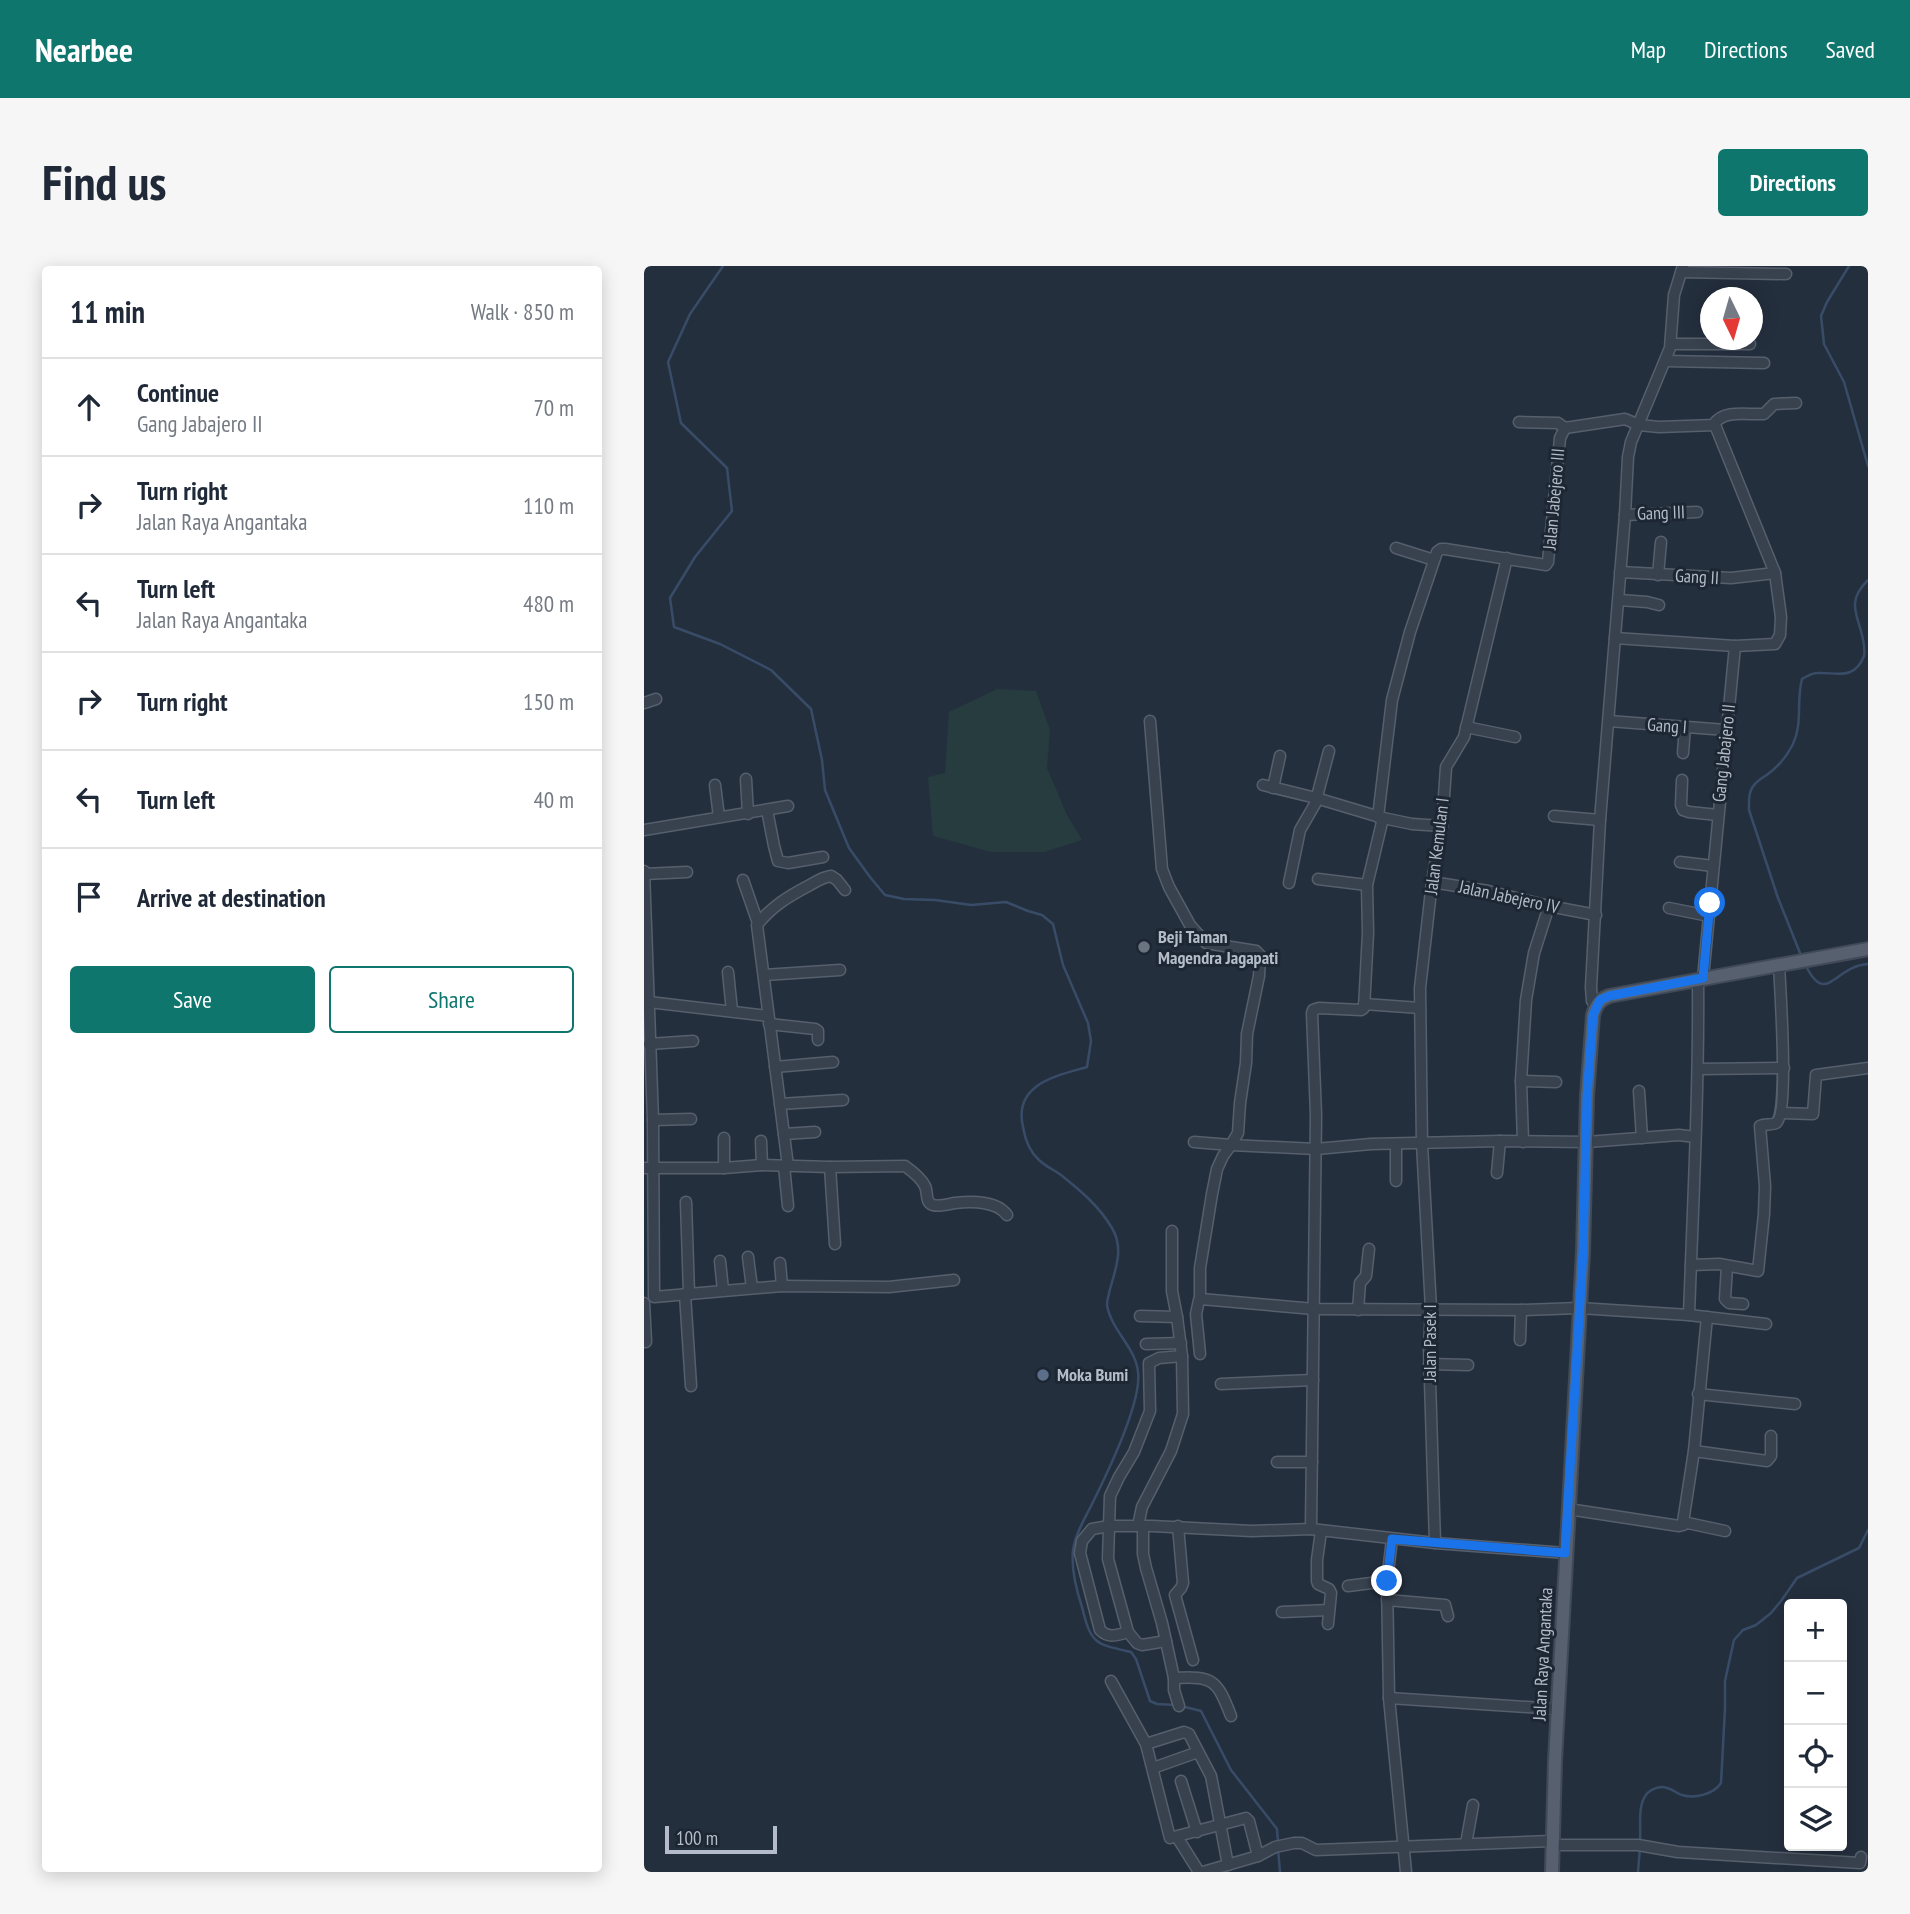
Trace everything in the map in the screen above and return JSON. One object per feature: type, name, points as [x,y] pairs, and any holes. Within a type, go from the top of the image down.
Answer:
[{"type":"main road","points":[[1596,1006],[1600,1000],[1609,996],[1701,979],[1783,969],[1806,961],[1868,949]]},
{"type":"main road","name":"Jalan Raya Angantaka","points":[[1552,1872],[1557,1710],[1579,1308],[1587,1096],[1596,1006]]},
{"type":"street","points":[[1596,1006],[1592,1001],[1591,987],[1591,914],[1631,442],[1666,361],[1671,344],[1674,295],[1682,269],[1786,274]]},
{"type":"street","points":[[1671,344],[1700,344]]},
{"type":"street","points":[[1666,361],[1763,363]]},
{"type":"street","name":"Jalan Jabejero III","points":[[1507,558],[1543,565],[1548,562],[1560,438],[1565,428],[1625,419],[1639,425],[1660,427],[1714,424],[1720,417],[1727,415],[1764,414],[1773,404],[1796,403]]},
{"type":"street","points":[[1519,422],[1558,423],[1565,428]]},
{"type":"street","points":[[1615,638],[1735,646],[1774,645],[1778,642],[1781,617],[1775,573],[1714,424]]},
{"type":"street","name":"Gang III","points":[[1625,515],[1697,512]]},
{"type":"street","points":[[1658,575],[1661,542]]},
{"type":"street","points":[[1396,548],[1434,560]]},
{"type":"street","points":[[1328,1624],[1330,1590],[1318,1584],[1312,1462],[1316,1115],[1311,1013],[1319,1008],[1361,1010],[1364,1004],[1368,933],[1367,885],[1380,818],[1392,701],[1410,632],[1437,552],[1441,549],[1507,558]]},
{"type":"street","name":"Jalan Kemulan I","points":[[1422,1144],[1420,988],[1432,882],[1442,826],[1446,767],[1462,742],[1507,558]]},
{"type":"street","name":"Gang II","points":[[1620,572],[1731,578],[1775,573]]},
{"type":"street","points":[[1619,600],[1659,605]]},
{"type":"street","name":"Gang Jabajero II","points":[[1689,1315],[1701,979],[1735,646]]},
{"type":"street","points":[[644,703],[656,699]]},
{"type":"street","points":[[1150,721],[1162,869],[1169,887],[1189,925],[1206,943],[1256,951],[1260,955],[1259,976],[1247,1034],[1238,1133],[1217,1169],[1200,1268],[1200,1299],[1196,1314],[1200,1354]]},
{"type":"street","name":"Gang I","points":[[1609,721],[1726,730]]},
{"type":"street","points":[[1683,753],[1685,726]]},
{"type":"street","points":[[1466,727],[1515,737]]},
{"type":"street","points":[[1289,883],[1300,830],[1311,812],[1329,751]]},
{"type":"street","points":[[1280,756],[1268,787],[1316,798],[1380,818],[1442,826]]},
{"type":"street","points":[[746,779],[748,814]]},
{"type":"street","points":[[1682,780],[1683,810],[1718,815]]},
{"type":"street","points":[[715,785],[719,817]]},
{"type":"street","points":[[644,830],[788,806]]},
{"type":"street","points":[[767,810],[778,861],[788,863],[823,857]]},
{"type":"street","points":[[1554,816],[1600,820]]},
{"type":"street","points":[[1680,862],[1713,866]]},
{"type":"street","points":[[687,872],[644,873],[653,1120],[649,1168],[649,1297],[782,1286],[888,1287],[954,1280]]},
{"type":"street","points":[[758,923],[785,897],[816,881],[831,876],[845,890]]},
{"type":"street","points":[[1318,879],[1367,885]]},
{"type":"street","points":[[743,880],[758,923],[784,1134],[788,1206]]},
{"type":"street","name":"Jalan Jabejero IV","points":[[1432,882],[1488,891],[1591,914]]},
{"type":"street","points":[[1523,1142],[1522,1039],[1528,984],[1534,953],[1549,906]]},
{"type":"street","points":[[1669,908],[1709,916]]},
{"type":"street","points":[[1778,1118],[1784,1068],[1783,969]]},
{"type":"street","points":[[764,975],[840,970]]},
{"type":"street","points":[[727,972],[732,1011]]},
{"type":"street","points":[[649,1002],[732,1011],[816,1029],[818,1040]]},
{"type":"street","points":[[1364,1004],[1420,1008]]},
{"type":"street","points":[[649,1044],[693,1041]]},
{"type":"street","points":[[775,1067],[833,1062]]},
{"type":"street","points":[[1699,1069],[1784,1068]]},
{"type":"street","points":[[1691,1265],[1727,1266],[1758,1271],[1765,1186],[1760,1126],[1778,1118],[1813,1114],[1816,1075],[1868,1068]]},
{"type":"street","points":[[1521,1081],[1556,1082]]},
{"type":"street","points":[[1639,1091],[1642,1138]]},
{"type":"street","points":[[780,1104],[843,1100]]},
{"type":"street","points":[[653,1120],[691,1119]]},
{"type":"street","points":[[784,1134],[815,1132]]},
{"type":"street","points":[[1194,1142],[1316,1149],[1500,1141],[1587,1142],[1679,1135],[1695,1137]]},
{"type":"street","points":[[724,1138],[724,1168]]},
{"type":"street","points":[[761,1141],[762,1165]]},
{"type":"street","points":[[1497,1173],[1500,1141]]},
{"type":"street","points":[[1396,1144],[1396,1181]]},
{"type":"street","name":"Jalan Pasek I","points":[[1422,1144],[1431,1309],[1429,1364],[1435,1543]]},
{"type":"street","points":[[649,1168],[762,1165],[905,1166],[923,1184],[931,1205],[983,1203],[998,1206],[1007,1215]]},
{"type":"street","points":[[831,1167],[835,1244]]},
{"type":"street","points":[[686,1202],[691,1386]]},
{"type":"street","points":[[1172,1231],[1171,1291],[1181,1343],[1183,1414],[1171,1451],[1142,1507],[1148,1526],[1143,1555],[1166,1641],[1179,1706]]},
{"type":"street","points":[[1358,1310],[1360,1283],[1366,1276],[1369,1249]]},
{"type":"street","points":[[748,1257],[752,1288]]},
{"type":"street","points":[[720,1261],[723,1290]]},
{"type":"street","points":[[780,1264],[782,1286]]},
{"type":"street","points":[[1727,1266],[1725,1299],[1729,1303],[1742,1304]]},
{"type":"street","points":[[1200,1299],[1314,1309],[1579,1308],[1689,1315],[1766,1324]]},
{"type":"street","points":[[644,1303],[646,1342]]},
{"type":"street","points":[[1520,1340],[1521,1310]]},
{"type":"street","points":[[1140,1316],[1177,1317]]},
{"type":"street","points":[[1568,1509],[1683,1525],[1694,1451],[1707,1317]]},
{"type":"street","points":[[1146,1344],[1181,1343]]},
{"type":"street","points":[[1166,1641],[1142,1645],[1128,1632],[1111,1573],[1108,1556],[1109,1526],[1112,1492],[1134,1452],[1150,1410],[1149,1363],[1154,1359],[1182,1356]]},
{"type":"street","points":[[1429,1364],[1468,1365]]},
{"type":"street","points":[[1221,1384],[1313,1380]]},
{"type":"street","points":[[1698,1394],[1796,1404]]},
{"type":"street","points":[[1694,1451],[1767,1461],[1771,1456],[1771,1436]]},
{"type":"street","points":[[1277,1462],[1312,1462]]},
{"type":"street","points":[[1684,1522],[1726,1531]]},
{"type":"street","points":[[1128,1632],[1111,1636],[1100,1630],[1080,1553],[1082,1541],[1089,1531],[1109,1526],[1178,1526],[1252,1531],[1316,1530],[1565,1553]]},
{"type":"street","points":[[1178,1526],[1183,1583],[1175,1595],[1193,1660]]},
{"type":"street","points":[[1392,1539],[1387,1581],[1389,1698],[1406,1872]]},
{"type":"street","points":[[1348,1586],[1387,1581]]},
{"type":"street","points":[[1387,1600],[1445,1605],[1448,1616]]},
{"type":"street","points":[[1282,1612],[1329,1611]]},
{"type":"street","points":[[1174,1678],[1199,1677],[1213,1683],[1223,1694],[1231,1716]]},
{"type":"street","points":[[1111,1681],[1146,1744],[1171,1839],[1247,1818],[1258,1856]]},
{"type":"street","points":[[1389,1698],[1557,1710]]},
{"type":"street","points":[[1146,1744],[1187,1732],[1211,1776],[1228,1865]]},
{"type":"street","points":[[1153,1768],[1198,1752]]},
{"type":"street","points":[[1181,1781],[1197,1832]]},
{"type":"street","points":[[1466,1844],[1473,1805]]},
{"type":"street","points":[[1177,1837],[1201,1872],[1258,1856],[1275,1847],[1299,1843],[1316,1850],[1466,1844],[1643,1846],[1678,1852],[1861,1864]]},
{"type":"green space","points":[[997,689],[1036,691],[1050,730],[1047,768],[1067,815],[1082,840],[1044,852],[991,852],[933,836],[928,777],[945,773],[949,712]]},
{"type":"waterway","points":[[723,266],[690,314],[668,362],[681,423],[727,468],[732,511],[695,557],[670,598],[674,627],[720,644],[771,670],[811,709],[822,760],[825,790],[849,848],[885,895],[971,905],[1006,902],[1042,915],[1053,924],[1063,965],[1088,1023],[1091,1041],[1087,1067],[1050,1079],[1031,1091],[1024,1101],[1023,1127],[1028,1145],[1036,1157],[1089,1199],[1107,1220],[1116,1236],[1118,1258],[1107,1305],[1113,1323],[1133,1355],[1138,1372],[1138,1385],[1129,1420],[1114,1459],[1076,1539],[1073,1550],[1074,1579],[1088,1629],[1096,1640],[1109,1647],[1131,1652],[1136,1659],[1150,1701],[1175,1705]]},
{"type":"waterway","points":[[1849,266],[1821,316],[1824,344],[1844,382],[1868,466]]},
{"type":"waterway","points":[[1802,958],[1778,898],[1749,810],[1749,796],[1755,784],[1779,764],[1793,744],[1798,728],[1802,679],[1815,673],[1844,674],[1860,664],[1864,646],[1855,604],[1856,597],[1868,580]]},
{"type":"waterway","points":[[1805,964],[1812,977],[1825,984],[1856,966],[1868,964]]},
{"type":"waterway","points":[[1640,1841],[1641,1808],[1644,1798],[1651,1791],[1664,1787],[1682,1795],[1698,1796],[1709,1793],[1721,1783],[1725,1681],[1734,1640],[1743,1630],[1756,1625],[1771,1613],[1797,1578],[1859,1548],[1868,1530]]},
{"type":"waterway","points":[[1181,1706],[1201,1711],[1231,1770],[1277,1829],[1278,1842]]},
{"type":"waterway","points":[[1638,1872],[1640,1847]]},
{"type":"waterway","points":[[1278,1849],[1280,1872]]},
{"type":"place","name":"Beji Taman Magendra Jagapati","points":[[1144,947]]},
{"type":"place","name":"Moka Bumi","points":[[1043,1375]]},
{"type":"route","points":[[1387,1581],[1392,1539],[1565,1553],[1583,1252],[1587,1096],[1593,1015],[1603,998],[1703,978],[1710,903]]}]
